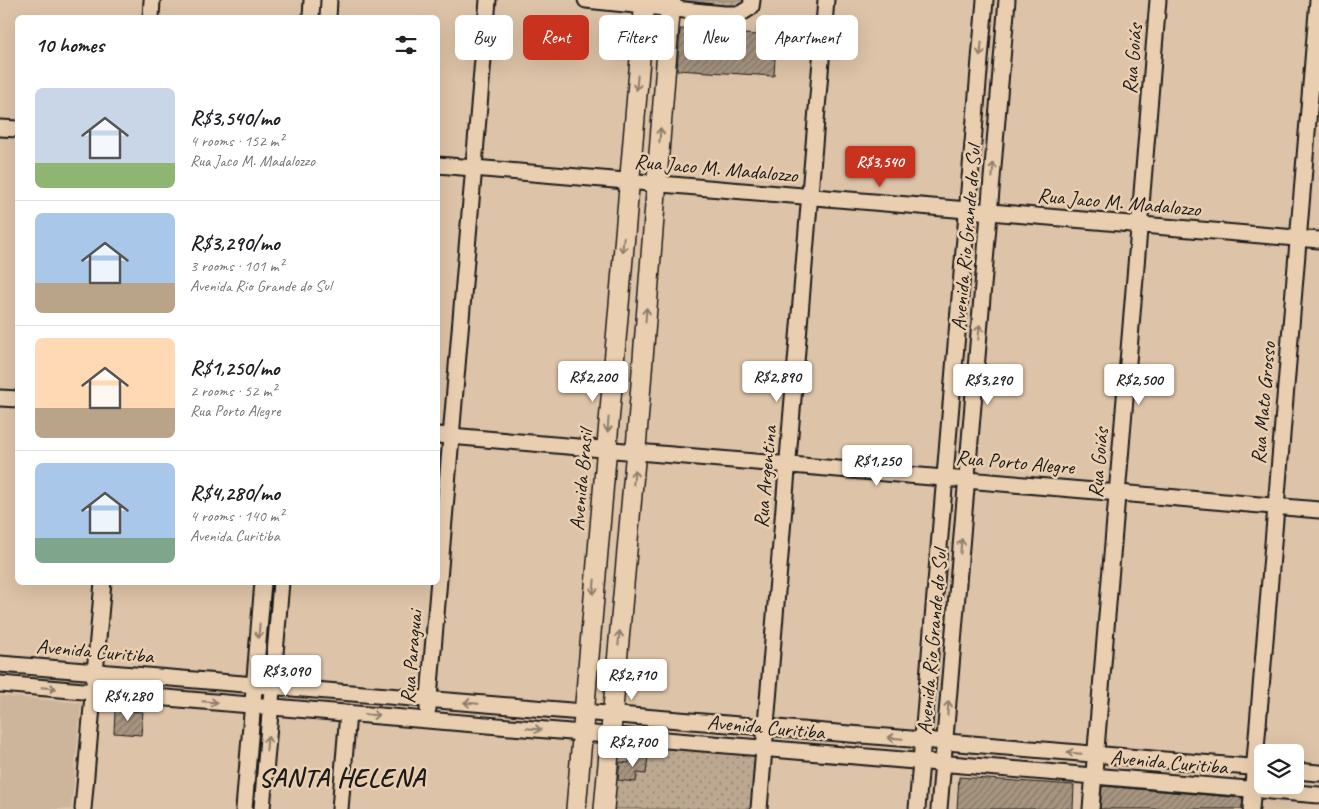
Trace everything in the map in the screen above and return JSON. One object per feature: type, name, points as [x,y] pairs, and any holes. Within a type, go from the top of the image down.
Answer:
[{"type":"main road","name":"Avenida Brasil","points":[[576,809],[644,3]]},
{"type":"main road","points":[[604,809],[636,452],[670,4]]},
{"type":"street","points":[[151,15],[152,0]]},
{"type":"street","points":[[310,15],[312,0]]},
{"type":"street","points":[[328,15],[330,0]]},
{"type":"street","name":"Rua Paraguai","points":[[440,506],[444,435],[473,168],[488,0]]},
{"type":"street","points":[[586,0],[670,4],[740,14],[751,7],[752,0]]},
{"type":"street","name":"Rua Argentina","points":[[758,809],[826,0]]},
{"type":"street","name":"Avenida Rio Grande do Sul","points":[[917,809],[985,0]]},
{"type":"street","name":"Avenida Rio Grande do Sul","points":[[939,809],[1007,0]]},
{"type":"street","name":"Rua Goiás","points":[[1091,809],[1158,0]]},
{"type":"street","name":"Rua Mato Grosso","points":[[1260,744],[1276,506],[1318,0]]},
{"type":"street","points":[[0,128],[15,129]]},
{"type":"street","name":"Rua Jaco M. Madalozzo","points":[[440,165],[1319,240]]},
{"type":"street","points":[[0,398],[15,399]]},
{"type":"street","name":"Rua Porto Alegre","points":[[444,435],[1319,510]]},
{"type":"street","points":[[83,809],[103,585]]},
{"type":"street","points":[[244,809],[263,585],[280,586],[262,809]]},
{"type":"street","name":"Rua Paraguai","points":[[427,720],[436,585]]},
{"type":"street","name":"Avenida Curitiba","points":[[0,664],[1254,768]]},
{"type":"street","name":"Avenida Curitiba","points":[[0,684],[1319,796]]},
{"type":"street","points":[[340,809],[348,713]]},
{"type":"street","points":[[1304,772],[1319,773]]},
{"type":"street","name":"Rua Mato Grosso","points":[[1251,809],[1254,783]]},
{"type":"street","points":[[246,788],[264,789]]},
{"type":"shaded area","points":[[674,0],[748,0],[741,9],[674,5]]},
{"type":"shaded area","points":[[0,696],[81,703],[71,809],[0,809]]},
{"type":"shaded area","points":[[613,739],[760,752],[755,809],[607,809]]},
{"type":"building","points":[[680,29],[684,29],[684,60],[746,60],[746,34],[756,35],[756,60],[775,60],[774,76],[677,70]]},
{"type":"building","points":[[115,710],[143,712],[141,735],[114,733]]},
{"type":"building","points":[[630,753],[648,755],[646,774],[637,773],[636,782],[618,780],[620,762],[629,763]]},
{"type":"building","points":[[959,777],[1074,785],[1073,809],[957,809]]},
{"type":"building","points":[[1102,786],[1243,798],[1242,809],[1100,809]]},
{"type":"district","name":"SANTA HELENA","points":[[342,777]]}]
